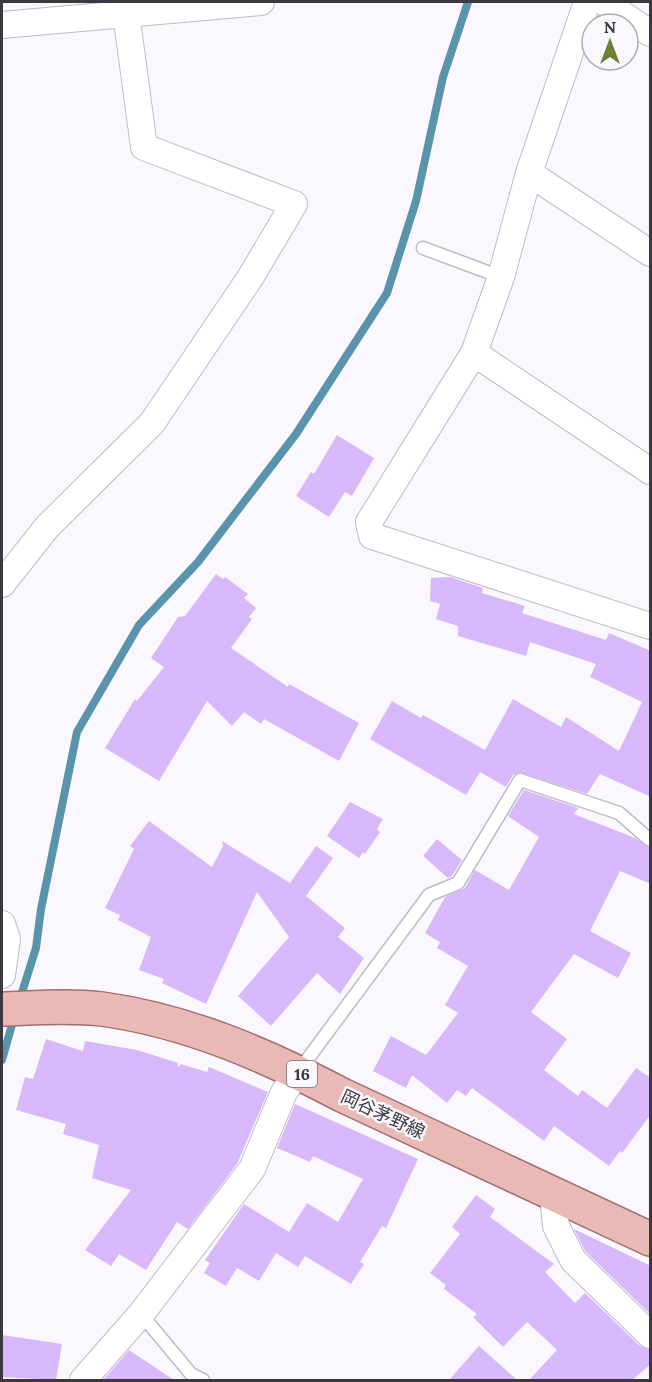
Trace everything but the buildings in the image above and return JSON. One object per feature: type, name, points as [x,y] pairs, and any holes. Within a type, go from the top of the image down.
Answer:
[{"type":"main road","name":"岡谷茅野線","points":[[14,1009],[100,1009],[171,1023],[254,1052],[651,1239]]},
{"type":"street","points":[[11,17],[126,13],[210,3],[261,2]]},
{"type":"street","points":[[587,2],[529,173],[501,277],[474,353],[369,522],[372,536],[651,626]]},
{"type":"street","points":[[604,2],[651,33]]},
{"type":"street","points":[[2,584],[47,527],[152,423],[250,278],[294,204],[144,147],[126,13]]},
{"type":"street","points":[[529,173],[651,253]]},
{"type":"street","points":[[474,353],[651,471]]},
{"type":"street","points":[[2,924],[8,939],[2,975]]},
{"type":"street","points":[[83,1380],[141,1314],[252,1169],[284,1092],[298,1072]]},
{"type":"street","points":[[553,1194],[556,1226],[573,1260],[651,1335]]},
{"type":"lane","points":[[423,248],[501,277]]},
{"type":"lane","points":[[298,1072],[429,895],[458,883],[520,780],[619,813],[651,840]]},
{"type":"lane","points":[[141,1314],[191,1374],[203,1380]]},
{"type":"waterway","points":[[19,1002],[36,948],[41,909],[77,732],[139,625],[198,562],[296,434],[387,293],[416,201],[443,77],[468,2]]},
{"type":"waterway","points":[[2,1060],[15,1014]]}]
